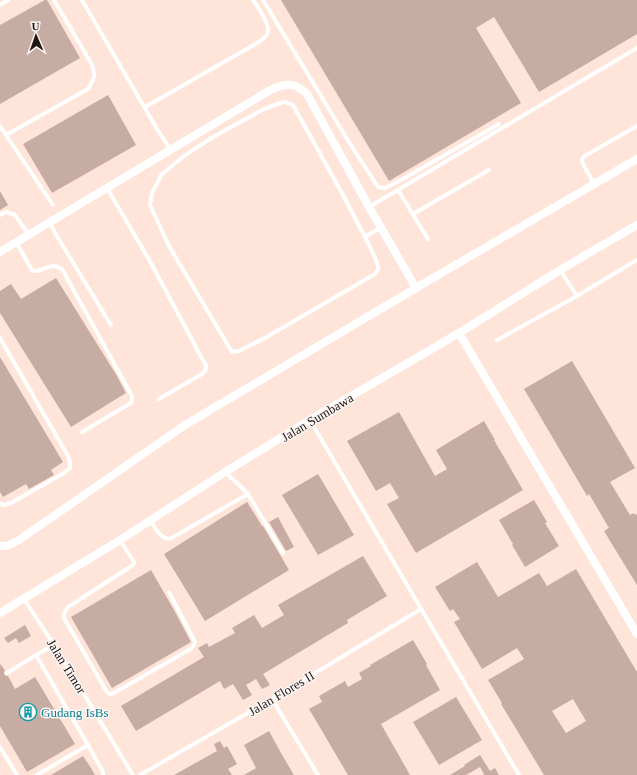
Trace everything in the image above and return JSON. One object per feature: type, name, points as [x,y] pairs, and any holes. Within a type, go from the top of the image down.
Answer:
[{"type":"street","points":[[0,252],[272,90],[280,86],[293,85],[300,87],[307,94],[369,207],[416,288]]},
{"type":"street","points":[[0,546],[7,546],[20,540],[185,425],[637,159]]},
{"type":"street","name":"Jalan Sumbawa","points":[[0,613],[122,542],[225,472],[310,420],[562,273],[637,225]]},
{"type":"street","points":[[459,333],[637,634]]},
{"type":"lane","points":[[0,5],[8,0]]},
{"type":"lane","points":[[6,135],[88,89],[95,76],[93,67],[54,0]]},
{"type":"lane","points":[[82,0],[171,150]]},
{"type":"lane","points":[[145,107],[252,46],[266,36],[269,29],[268,24],[253,0]]},
{"type":"lane","points":[[263,0],[347,139],[378,187],[385,188],[403,179],[499,124]]},
{"type":"lane","points":[[369,207],[637,48]]},
{"type":"lane","points":[[283,102],[293,106],[365,237],[379,268],[375,274],[263,339],[239,351],[232,352],[169,246],[150,205],[150,201],[152,193],[162,174],[184,156],[212,137],[264,108],[283,102]]},
{"type":"lane","points":[[0,126],[53,205]]},
{"type":"lane","points":[[594,184],[582,162],[583,157],[637,126]]},
{"type":"lane","points":[[413,214],[489,170]]},
{"type":"lane","points":[[107,188],[151,263],[206,366],[205,371],[202,374],[159,399]]},
{"type":"lane","points":[[398,190],[428,238]]},
{"type":"lane","points":[[0,215],[6,212],[14,215],[29,235]]},
{"type":"lane","points":[[50,222],[55,233],[111,325]]},
{"type":"lane","points":[[365,237],[381,227]]},
{"type":"lane","points":[[16,242],[32,270],[38,271],[56,266],[62,269],[132,396],[131,403],[82,432]]},
{"type":"lane","points":[[497,340],[577,296],[637,260]]},
{"type":"lane","points":[[562,273],[577,296]]},
{"type":"lane","points":[[0,338],[68,456],[70,462],[70,468],[64,473],[11,503],[4,505],[0,503]]},
{"type":"lane","points":[[310,420],[519,775]]},
{"type":"lane","points":[[225,472],[252,499],[283,554]]},
{"type":"lane","points":[[152,522],[164,538],[170,538],[248,494]]},
{"type":"lane","points":[[122,542],[134,562],[133,565],[68,607],[64,614],[64,618],[107,692],[110,694],[192,648],[194,645],[195,642],[169,592]]},
{"type":"lane","name":"Jalan Timor","points":[[24,599],[54,645],[133,775]]},
{"type":"lane","name":"Jalan Flores II","points":[[140,775],[272,699],[421,610]]},
{"type":"lane","points":[[7,673],[36,654],[54,645]]},
{"type":"lane","points":[[36,654],[88,745],[103,775]]},
{"type":"lane","points":[[272,699],[318,775]]},
{"type":"lane","points":[[37,775],[88,745]]},
{"type":"lane","points":[[0,747],[16,775]]},
{"type":"building","points":[[47,0],[80,58],[0,104],[0,25]]},
{"type":"building","points":[[281,0],[637,0],[637,34],[539,92],[494,17],[476,28],[521,103],[389,181]]},
{"type":"building","points":[[108,95],[136,145],[52,193],[23,144]]},
{"type":"building","points":[[0,191],[8,205],[0,210]]},
{"type":"building","points":[[56,278],[126,393],[71,427],[0,313],[0,291],[11,284],[21,299]]},
{"type":"building","points":[[0,357],[63,462],[51,470],[54,475],[29,489],[26,484],[3,497],[0,492]]},
{"type":"building","points":[[572,361],[635,468],[610,482],[630,515],[634,513],[635,515],[637,514],[637,585],[604,531],[609,528],[589,494],[587,496],[524,389]]},
{"type":"building","points":[[399,412],[435,476],[447,469],[436,450],[484,421],[523,490],[416,553],[387,504],[399,498],[390,483],[376,491],[347,441]]},
{"type":"building","points":[[318,474],[354,535],[318,555],[282,495]]},
{"type":"building","points":[[534,500],[547,522],[545,523],[559,546],[525,567],[499,520]]},
{"type":"building","points":[[247,502],[289,570],[205,621],[164,554]]},
{"type":"building","points":[[278,517],[294,547],[286,551],[269,522]]},
{"type":"building","points":[[363,556],[387,596],[347,620],[348,623],[263,674],[270,685],[262,689],[256,679],[246,685],[252,695],[243,700],[233,684],[224,689],[220,681],[136,731],[121,706],[204,657],[198,648],[207,643],[209,647],[235,633],[232,628],[254,615],[262,628],[284,615],[278,605]]},
{"type":"building","points":[[477,562],[498,597],[539,573],[547,586],[576,569],[637,672],[637,775],[544,775],[488,680],[524,659],[517,648],[482,669],[454,622],[460,619],[453,609],[450,611],[435,587]],"holes":[[[573,699],[586,721],[566,733],[552,711]]]},
{"type":"building","points":[[151,570],[191,642],[112,688],[71,617]]},
{"type":"building","points":[[25,625],[31,636],[19,643],[16,638],[8,643],[4,638]]},
{"type":"building","points":[[413,640],[440,690],[381,724],[410,775],[348,775],[309,709],[322,702],[319,696],[345,681],[348,687],[362,679],[359,673]]},
{"type":"building","name":"Gudang IsBs","points":[[0,664],[5,670],[4,674],[8,676],[15,689],[35,677],[75,744],[27,772],[0,726]]},
{"type":"building","points":[[456,697],[482,740],[439,765],[413,722]]},
{"type":"building","points":[[269,731],[294,775],[244,775],[256,768],[244,745]]},
{"type":"building","points":[[220,741],[224,748],[227,746],[237,764],[228,769],[232,775],[174,775],[217,751],[214,744]]},
{"type":"building","points":[[480,755],[490,771],[495,768],[499,775],[483,775],[484,774],[480,767],[466,775],[450,775],[465,766],[464,765]]},
{"type":"building","name":"Gudang IsBs","points":[[83,756],[95,775],[51,775]]},
{"type":"place","name":"Gudang IsBs","points":[[28,712]]}]
